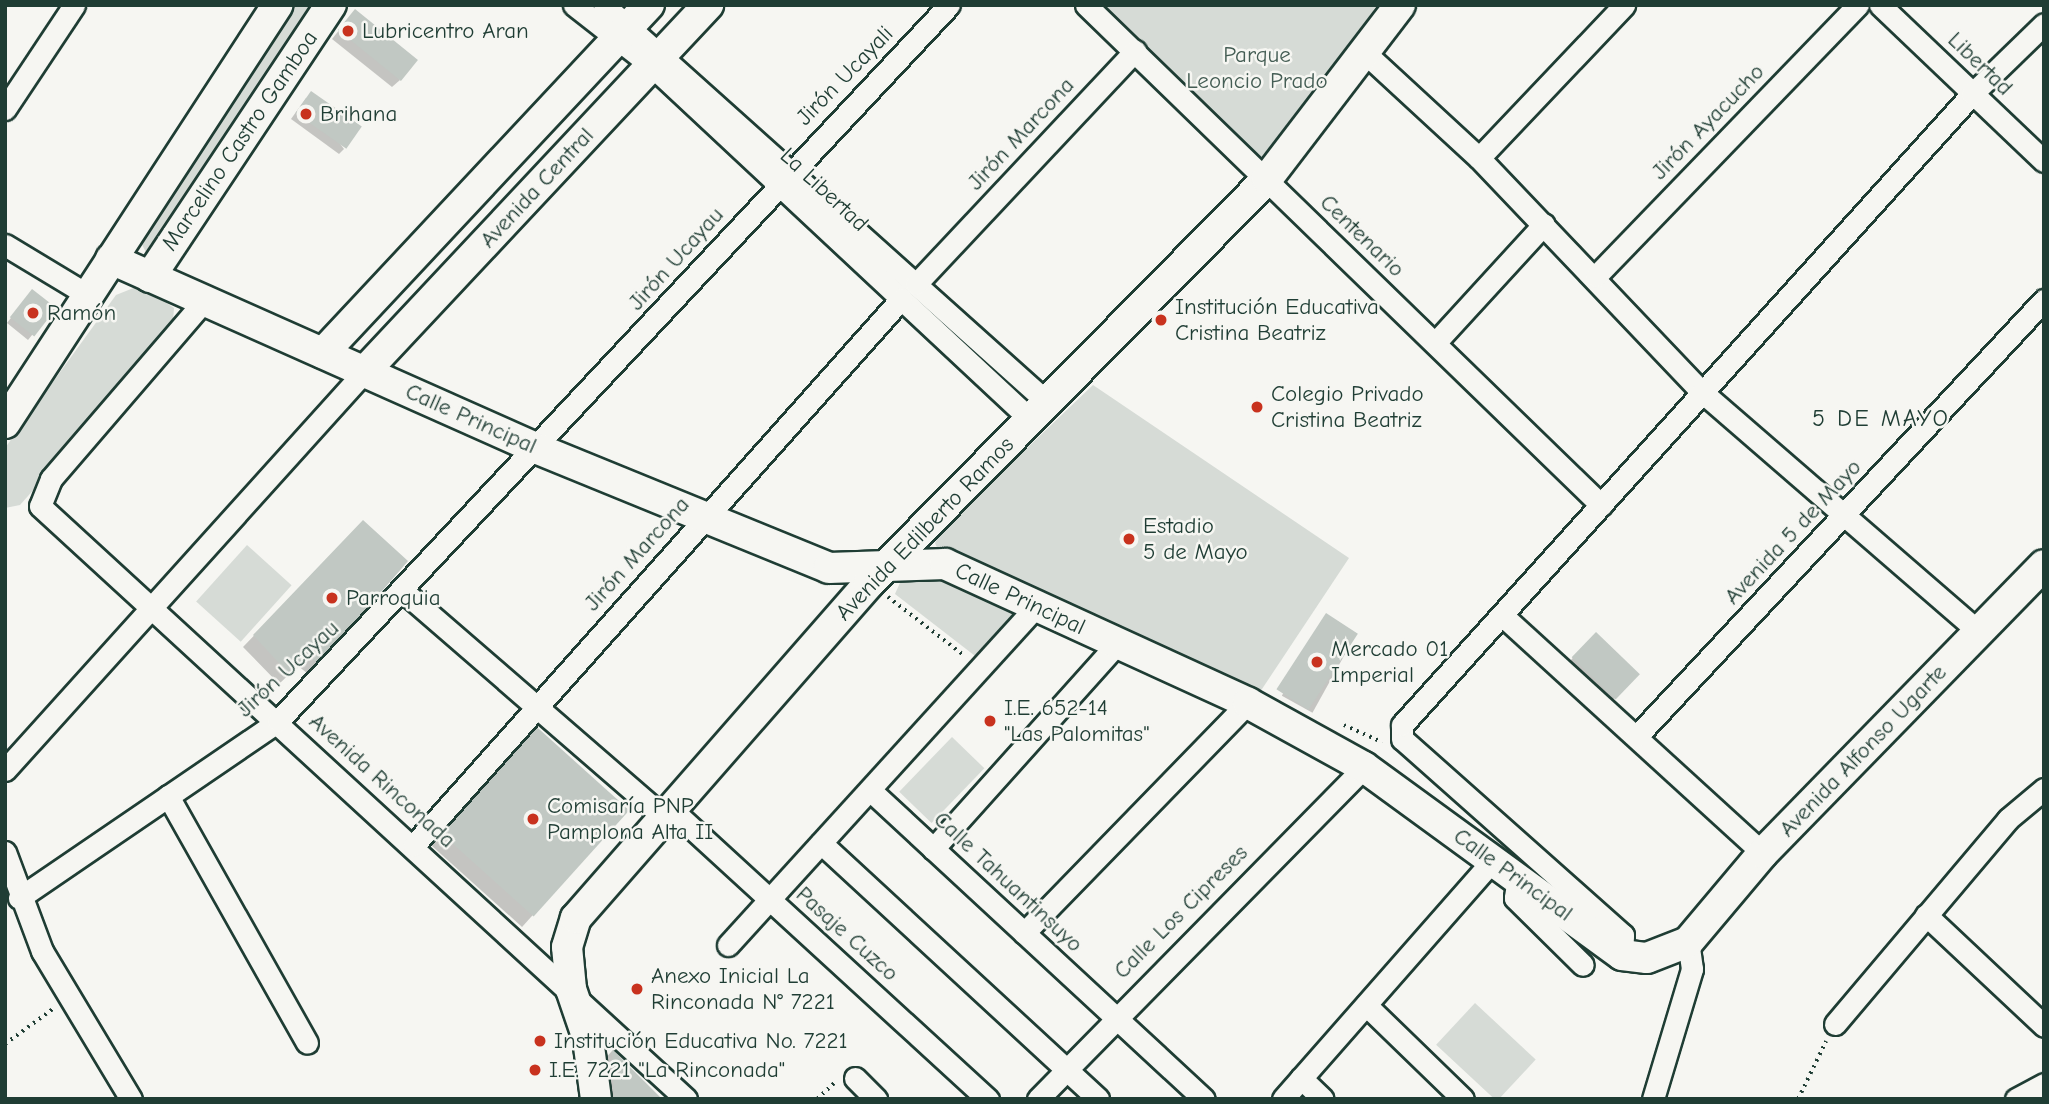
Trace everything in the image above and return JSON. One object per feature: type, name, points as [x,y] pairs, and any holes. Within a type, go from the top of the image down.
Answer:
[{"type":"street","points":[[5,109],[74,5]]},
{"type":"street","name":"Marcelino Castro Gamboa","points":[[5,424],[278,5]]},
{"type":"street","name":"Marcelino Castro Gamboa","points":[[150,277],[331,5]]},
{"type":"street","name":"La Libertad","points":[[574,5],[632,23]]},
{"type":"street","name":"La Libertad","points":[[604,5],[632,23],[658,60],[1040,411]]},
{"type":"street","name":"Avenida Central","points":[[365,371],[708,5]]},
{"type":"street","name":"Jirón Ucayali","points":[[785,178],[949,5]]},
{"type":"street","name":"Centenario","points":[[1086,5],[1601,505]]},
{"type":"street","name":"Avenida Edilberto Ramos","points":[[596,1099],[588,1039],[571,989],[568,947],[576,918],[878,574],[1267,179],[1400,5]]},
{"type":"street","points":[[1479,158],[1624,5]]},
{"type":"street","name":"Jirón Ayacucho","points":[[1596,276],[1858,5]]},
{"type":"street","name":"Libertad","points":[[1880,5],[2044,161]]},
{"type":"street","name":"Avenida Central","points":[[323,353],[632,23]]},
{"type":"street","points":[[1653,1099],[1692,969],[1688,942],[1647,958],[1622,955],[1623,935],[1402,739],[1402,725],[1972,94],[2044,24]]},
{"type":"street","name":"Jirón Marcona","points":[[414,845],[909,292],[1136,51]]},
{"type":"street","points":[[1364,52],[1479,158],[1544,223],[1702,391],[1848,512],[1979,632]]},
{"type":"street","name":"Jirón Ucayau","points":[[19,898],[278,721],[538,449],[785,178]]},
{"type":"street","points":[[1435,343],[1544,223]]},
{"type":"street","points":[[5,245],[88,295]]},
{"type":"street","name":"Calle Principal","points":[[111,259],[538,449],[830,568],[878,574],[945,564],[1248,703],[1364,767],[1622,955]]},
{"type":"street","name":"Avenida 5 de Mayo","points":[[1636,737],[2044,300]]},
{"type":"street","name":"Avenida Rinconada","points":[[204,301],[51,479],[40,506],[155,605],[571,989],[685,1099]]},
{"type":"street","points":[[5,769],[365,371]]},
{"type":"street","name":"Avenida Alfonso Ugarte","points":[[1688,942],[1763,853],[2044,565]]},
{"type":"street","name":"Pasaje Cuzco","points":[[404,592],[536,706],[770,899],[988,1099]]},
{"type":"street","points":[[727,945],[1036,607]]},
{"type":"street","points":[[1502,615],[1763,853]]},
{"type":"street","points":[[933,849],[1117,644]]},
{"type":"street","points":[[1024,933],[1248,703]]},
{"type":"street","name":"Calle Los Cipreses","points":[[1038,1099],[1114,1016],[1364,767]]},
{"type":"street","points":[[1835,1024],[2008,819],[2044,789]]},
{"type":"street","name":"Calle Tahuantinsuyo","points":[[870,790],[1204,1099]]},
{"type":"street","points":[[167,796],[307,1043]]},
{"type":"street","points":[[821,844],[1098,1099]]},
{"type":"street","points":[[5,852],[19,898],[70,997],[131,1099]]},
{"type":"street","points":[[1283,1099],[1493,860]]},
{"type":"street","points":[[1518,878],[1515,898],[1583,965]]},
{"type":"street","points":[[1926,915],[2044,1026]]},
{"type":"street","points":[[1366,1005],[1463,1099]]},
{"type":"street","points":[[855,1078],[876,1099]]},
{"type":"street","points":[[1301,1078],[1323,1099]]},
{"type":"street","points":[[2016,1099],[2044,1084]]},
{"type":"path","points":[[878,574],[981,668]]},
{"type":"path","points":[[1339,725],[1380,740]]},
{"type":"path","points":[[5,1044],[70,997]]},
{"type":"path","points":[[1798,1099],[1835,1024]]},
{"type":"green space","points":[[287,5],[320,5],[148,256],[139,239]]},
{"type":"green space","name":"Parque Leoncio Prado","points":[[1101,5],[1377,5],[1304,110],[1259,159]]},
{"type":"green space","points":[[141,285],[174,308],[172,334],[20,505],[5,508],[5,448],[116,295]]},
{"type":"green space","name":"Estadio 5 de Mayo","points":[[1093,385],[1349,558],[1258,695],[939,552],[935,543],[943,528]]},
{"type":"green space","points":[[247,545],[292,585],[241,642],[196,601]]},
{"type":"green space","points":[[920,569],[1017,616],[979,659],[895,594],[903,576]]},
{"type":"green space","points":[[952,737],[984,768],[932,823],[899,792]]},
{"type":"green space","points":[[1475,1003],[1536,1060],[1499,1099],[1494,1099],[1436,1045]]},
{"type":"building","points":[[355,9],[418,60],[401,81],[338,30]]},
{"type":"building","points":[[311,91],[362,127],[346,149],[296,113]]},
{"type":"building","name":"Ramón","points":[[32,289],[56,308],[34,336],[10,317]]},
{"type":"building","name":"Parroquia","points":[[363,520],[408,561],[319,664],[310,657],[290,675],[253,635]]},
{"type":"building","name":"Mercado 01 Imperial","points":[[1326,613],[1358,634],[1308,710],[1276,689]]},
{"type":"building","points":[[1596,632],[1640,674],[1616,700],[1572,657]]},
{"type":"building","name":"Comisaría PNP Pamplona Alta II","points":[[529,720],[629,810],[534,917],[433,826]]},
{"type":"building","points":[[612,1049],[662,1099],[614,1099]]},
{"type":"place","name":"Lubricentro Aran","points":[[348,31]]},
{"type":"place","name":"Brihana","points":[[306,114]]},
{"type":"place","name":"Ramón","points":[[33,313]]},
{"type":"place","name":"Institución Educativa Cristina Beatriz","points":[[1161,320]]},
{"type":"place","name":"Colegio Privado Cristina Beatriz","points":[[1257,407]]},
{"type":"place","name":"Estadio 5 de Mayo","points":[[1129,539]]},
{"type":"place","name":"Parroquia","points":[[332,598]]},
{"type":"place","name":"Mercado 01 Imperial","points":[[1317,662]]},
{"type":"place","name":"I.E. 652-14 \"Las Palomitas\"","points":[[990,721]]},
{"type":"place","name":"Comisaría PNP Pamplona Alta II","points":[[533,819]]},
{"type":"place","name":"Anexo Inicial La Rinconada N° 7221","points":[[637,989]]},
{"type":"place","name":"Institución Educativa No. 7221","points":[[540,1041]]},
{"type":"place","name":"I.E. 7221 \"La Rinconada\"","points":[[535,1070]]},
{"type":"district","name":"5 DE MAYO","points":[[1881,419]]}]
